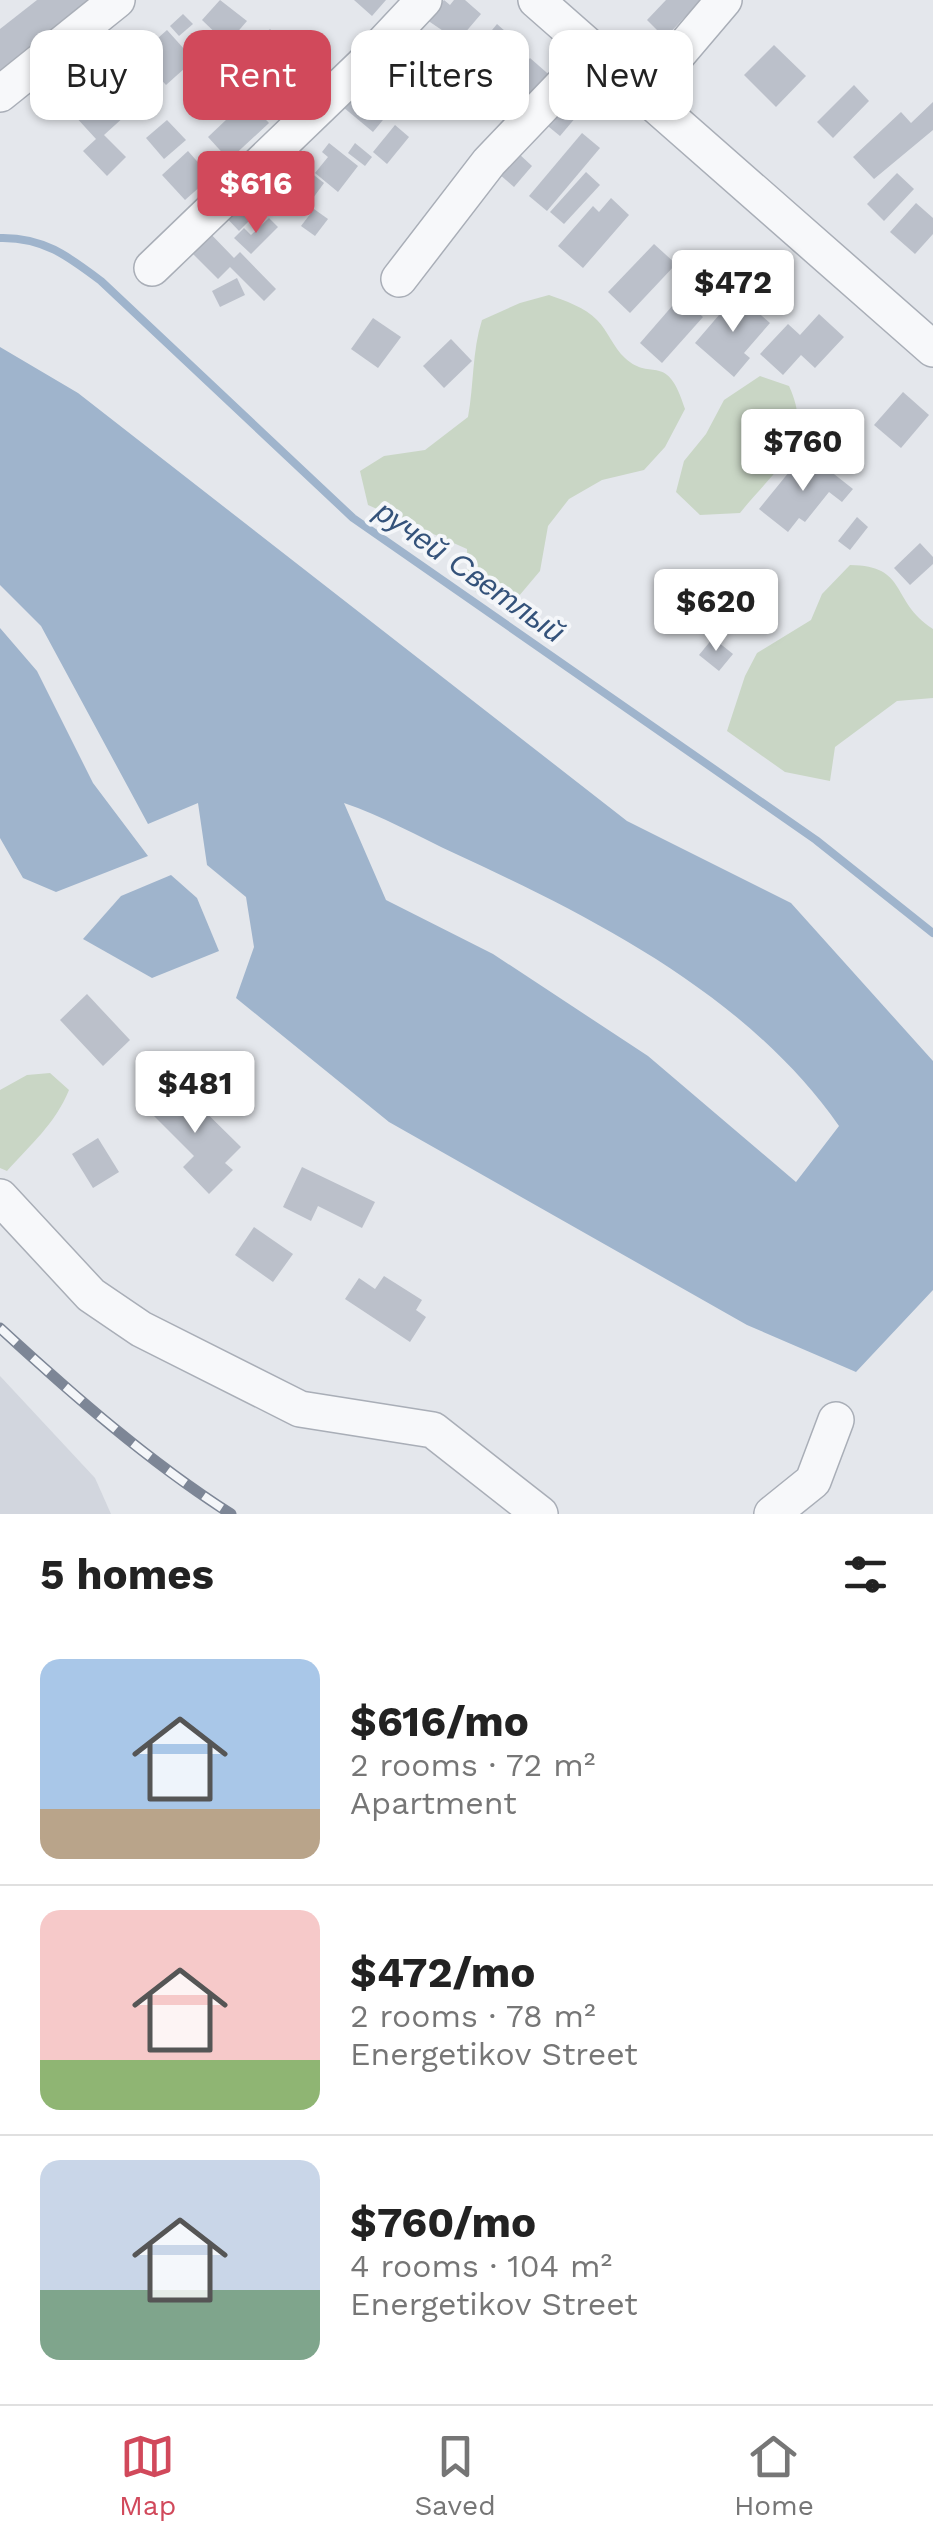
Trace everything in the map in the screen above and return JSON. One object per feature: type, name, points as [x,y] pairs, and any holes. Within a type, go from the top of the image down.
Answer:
[{"type":"street","points":[[0,94],[117,0]]},
{"type":"street","points":[[152,268],[424,0]]},
{"type":"street","points":[[536,0],[572,30]]},
{"type":"street","points":[[693,36],[724,0]]},
{"type":"street","points":[[399,279],[489,162],[549,99]]},
{"type":"street","points":[[675,120],[933,348]]},
{"type":"street","points":[[0,1196],[91,1295],[141,1330],[300,1409],[434,1430],[540,1514]]},
{"type":"street","points":[[772,1514],[813,1481],[836,1420]]},
{"type":"shaded area","points":[[0,1376],[95,1478],[111,1514],[0,1514]]},
{"type":"green space","points":[[549,295],[592,315],[621,354],[635,365],[665,374],[672,380],[685,409],[665,447],[644,470],[602,480],[569,499],[548,526],[540,571],[513,603],[476,592],[468,573],[467,549],[368,505],[360,471],[384,456],[425,450],[468,417],[482,320]]},
{"type":"green space","points":[[760,376],[789,386],[798,424],[794,440],[778,469],[740,513],[700,515],[676,492],[684,461],[706,434],[724,400]]},
{"type":"green space","points":[[850,565],[882,571],[919,618],[933,629],[933,698],[897,701],[835,747],[830,781],[785,772],[727,731],[757,653],[811,620],[822,594]]},
{"type":"green space","points":[[50,1073],[69,1090],[63,1102],[42,1133],[7,1171],[0,1168],[0,1090],[27,1075]]},
{"type":"water","points":[[0,347],[78,393],[627,821],[791,903],[933,1061],[933,1290],[856,1372],[747,1325],[389,1122],[236,998],[254,947],[246,897],[207,865],[198,803],[148,824],[41,626],[0,585]],"holes":[[[344,803],[563,906],[666,966],[761,1038],[839,1126],[796,1182],[648,1056],[493,954],[386,900]]]},
{"type":"water","points":[[0,628],[37,671],[93,783],[148,856],[56,892],[23,878],[0,838]]},
{"type":"water","points":[[171,875],[197,898],[219,951],[152,978],[83,939],[121,896]]},
{"type":"building","points":[[37,0],[89,0],[51,30],[30,30],[30,47],[0,71],[0,29]]},
{"type":"building","points":[[220,0],[247,21],[239,30],[212,30],[202,20]]},
{"type":"building","points":[[354,0],[386,0],[372,16]]},
{"type":"building","points":[[444,0],[450,5],[454,0],[465,0],[481,14],[467,30],[442,30],[427,20]]},
{"type":"building","points":[[666,0],[701,0],[673,30],[657,30],[647,20]]},
{"type":"building","points":[[183,14],[193,24],[179,36],[170,26]]},
{"type":"building","points":[[167,30],[183,48],[183,70],[166,85],[163,82],[163,34]]},
{"type":"building","points":[[774,45],[806,76],[776,107],[744,75]]},
{"type":"building","points":[[529,59],[549,75],[549,86],[529,113]]},
{"type":"building","points":[[854,85],[869,101],[833,138],[817,122]]},
{"type":"building","points":[[351,97],[351,114],[343,107]]},
{"type":"building","points":[[933,102],[933,130],[874,179],[853,157],[901,112],[911,123]]},
{"type":"building","points":[[549,115],[549,120],[574,120],[560,136],[543,122]]},
{"type":"building","points":[[79,120],[120,120],[104,135],[126,157],[107,176],[83,151],[96,139]]},
{"type":"building","points":[[167,120],[186,140],[164,159],[146,138]]},
{"type":"building","points":[[226,120],[269,123],[229,160],[208,137]]},
{"type":"building","points":[[359,120],[383,120],[373,132]]},
{"type":"building","points":[[395,125],[409,137],[387,164],[373,152]]},
{"type":"building","points":[[582,133],[600,148],[547,211],[529,196]]},
{"type":"building","points":[[329,143],[358,166],[338,192],[315,173],[328,157],[322,152]]},
{"type":"building","points":[[355,143],[372,157],[365,166],[348,153]]},
{"type":"building","points":[[188,151],[211,177],[185,200],[162,175]]},
{"type":"building","points":[[518,153],[532,166],[514,187],[499,174]]},
{"type":"building","points":[[292,158],[324,183],[305,209],[289,197],[294,190],[277,177]]},
{"type":"building","points":[[586,172],[600,185],[564,224],[550,212]]},
{"type":"building","points":[[897,173],[914,189],[884,221],[867,204]]},
{"type":"building","points":[[248,186],[272,209],[261,220],[256,214],[239,231],[222,213]]},
{"type":"building","points":[[611,198],[629,215],[583,268],[558,246],[593,206],[599,212]]},
{"type":"building","points":[[916,203],[933,218],[933,234],[915,254],[890,232]]},
{"type":"building","points":[[314,209],[328,219],[315,236],[301,226]]},
{"type":"building","points":[[269,218],[278,227],[251,254],[234,238],[244,228],[251,235]]},
{"type":"building","points":[[204,227],[234,258],[240,252],[276,289],[264,301],[230,267],[218,279],[185,246]]},
{"type":"building","points":[[654,244],[676,264],[630,313],[608,292]]},
{"type":"building","points":[[237,278],[245,295],[220,307],[212,291]]},
{"type":"building","points":[[737,294],[770,323],[744,353],[750,358],[734,377],[695,343]]},
{"type":"building","points":[[680,297],[703,317],[662,363],[640,343]]},
{"type":"building","points":[[819,314],[844,337],[815,368],[801,355],[783,375],[760,354],[788,324],[800,335]]},
{"type":"building","points":[[373,318],[401,337],[378,368],[351,349]]},
{"type":"building","points":[[451,339],[472,361],[444,388],[423,366]]},
{"type":"building","points":[[903,392],[929,415],[901,448],[874,425]]},
{"type":"building","points":[[798,461],[812,472],[820,463],[853,489],[842,502],[829,492],[805,522],[799,518],[788,532],[759,509]]},
{"type":"building","points":[[857,517],[868,527],[850,550],[838,541]]},
{"type":"building","points":[[920,543],[933,557],[933,564],[910,585],[894,568]]},
{"type":"building","points":[[713,638],[733,654],[719,671],[699,655]]},
{"type":"building","points":[[87,994],[130,1040],[103,1066],[60,1020]]},
{"type":"building","points":[[178,1085],[241,1147],[225,1163],[233,1170],[209,1194],[183,1167],[194,1156],[140,1102],[154,1089],[164,1099]]},
{"type":"building","points":[[98,1138],[119,1172],[93,1188],[72,1154]]},
{"type":"building","points":[[302,1167],[375,1202],[362,1228],[318,1206],[311,1221],[283,1207]]},
{"type":"building","points":[[254,1227],[293,1254],[273,1282],[235,1255]]},
{"type":"building","points":[[384,1276],[422,1300],[416,1310],[426,1317],[410,1342],[345,1299],[359,1278],[375,1289]]},
{"type":"waterway","name":"ручей Светлый","points":[[0,238],[42,245],[89,272],[353,518],[816,840],[933,933]]},
{"type":"railway","points":[[0,1328],[112,1426],[231,1514]]}]
